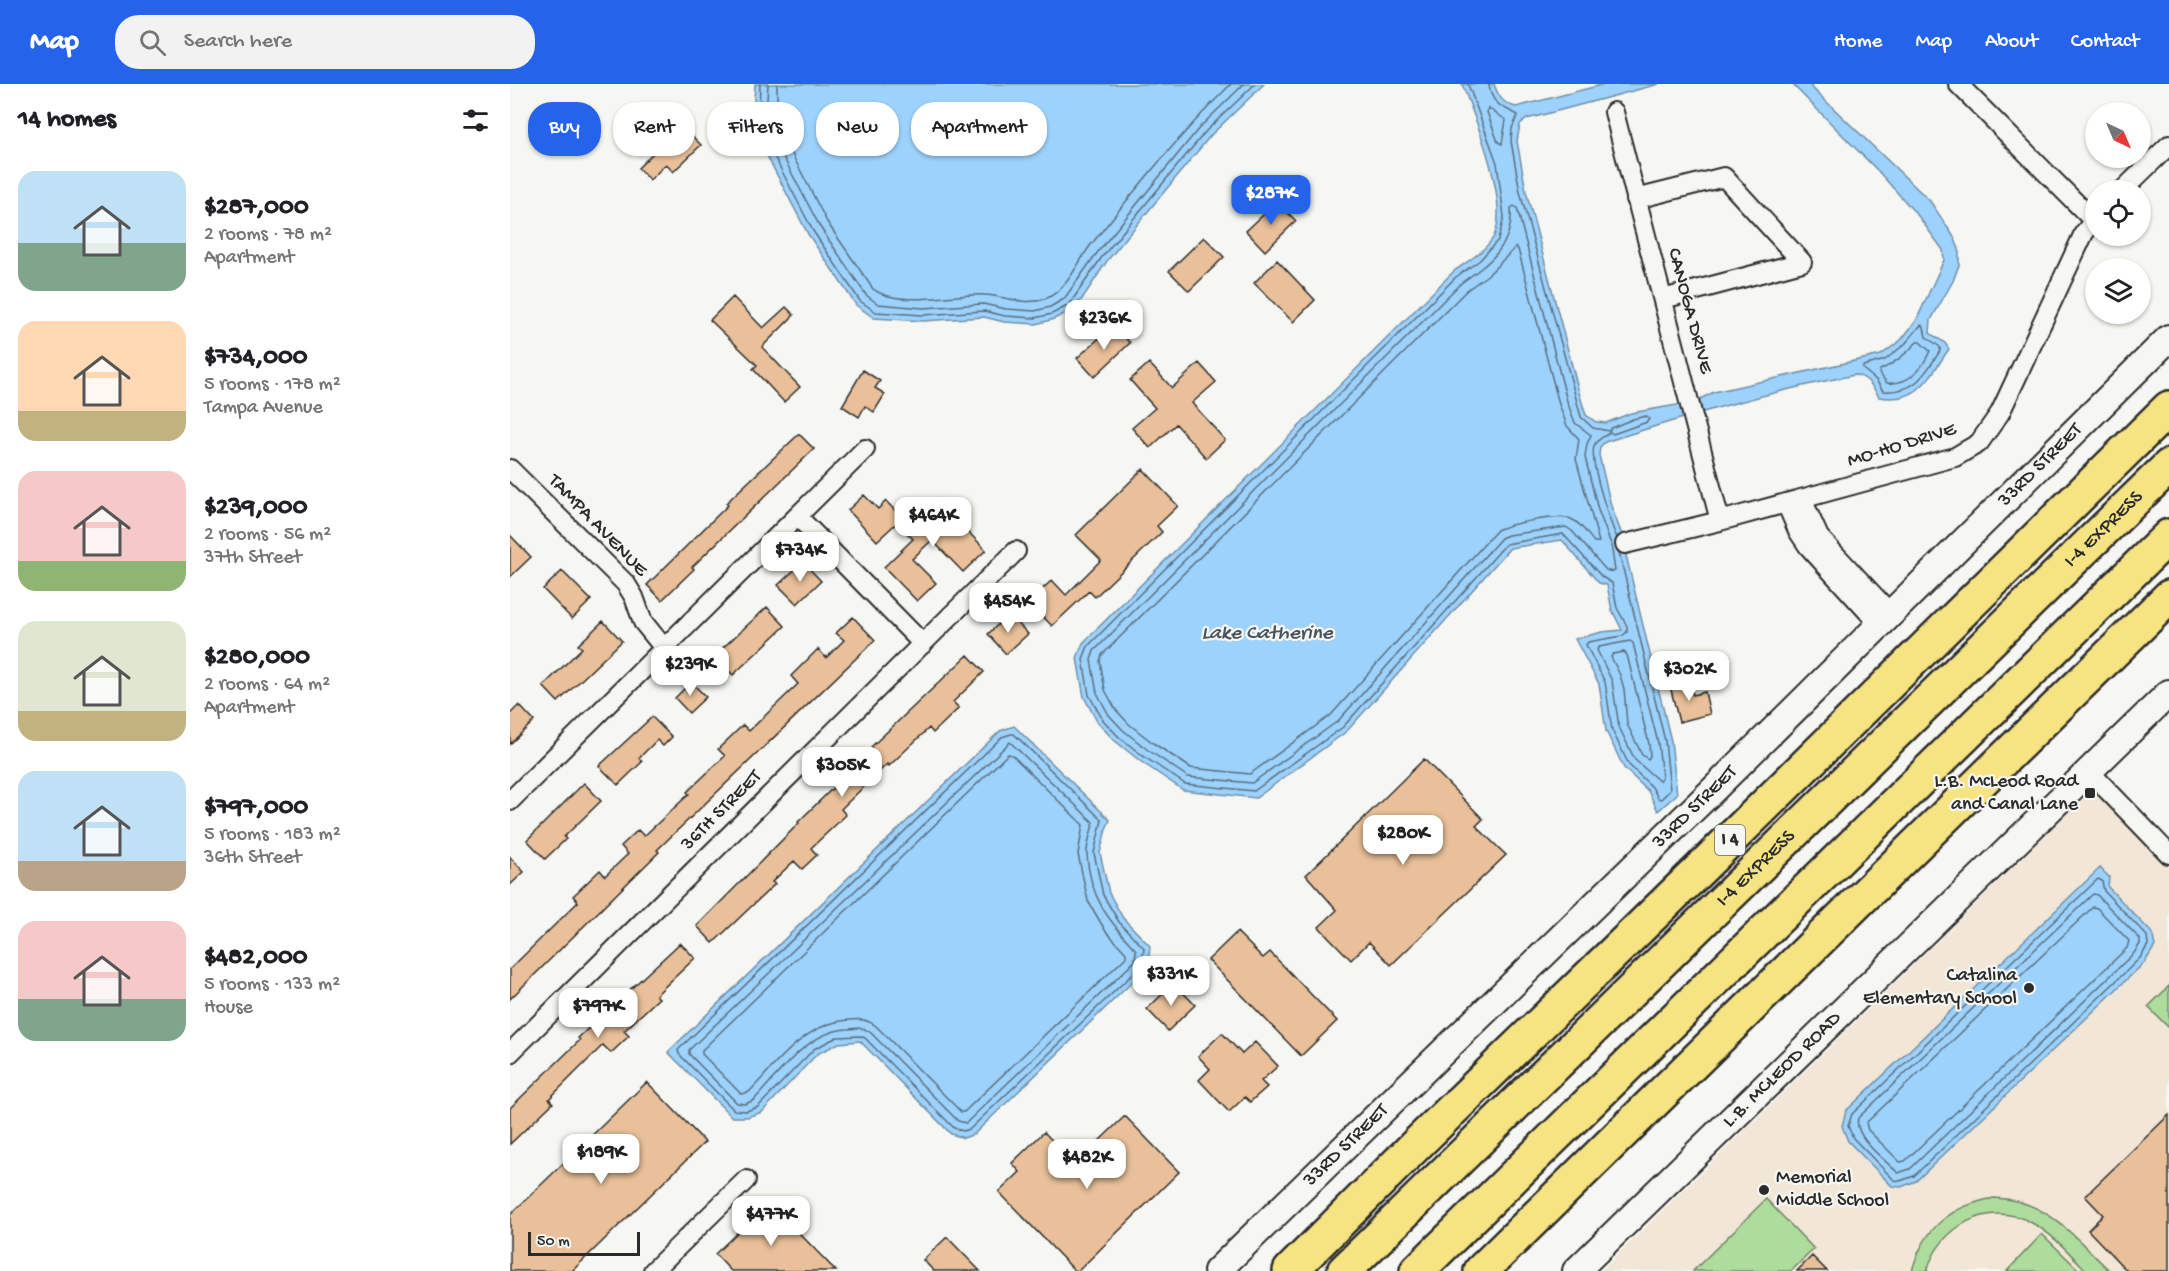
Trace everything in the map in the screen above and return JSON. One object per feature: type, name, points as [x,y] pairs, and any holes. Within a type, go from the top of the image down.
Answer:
[{"type":"highway","name":"I 4","points":[[1290,1271],[2169,408]]},
{"type":"highway","name":"I-4 EXPRESS","points":[[1344,1271],[2169,466]]},
{"type":"highway","points":[[1417,1271],[2169,536]]},
{"type":"highway","points":[[1481,1271],[2169,597]]},
{"type":"street","points":[[1958,84],[2085,210]]},
{"type":"street","name":"CANOGA DRIVE","points":[[1614,112],[1720,521]]},
{"type":"street","points":[[2133,180],[2169,145]]},
{"type":"street","points":[[1636,199],[1724,177],[1802,262],[1663,299]]},
{"type":"street","name":"MO-HO DRIVE","points":[[1625,544],[1720,521],[1955,457],[1979,443],[2000,412],[2085,232]]},
{"type":"street","name":"33RD STREET","points":[[1217,1271],[1712,791],[2169,338]]},
{"type":"street","points":[[510,801],[866,449]]},
{"type":"street","name":"TAMPA AVENUE","points":[[510,470],[626,584],[644,621],[664,648]]},
{"type":"street","points":[[1794,501],[1885,618]]},
{"type":"street","points":[[798,517],[924,644]]},
{"type":"street","name":"36TH STREET","points":[[510,1053],[1016,551]]},
{"type":"street","name":"L.B. MCLEOD ROAD","points":[[1576,1271],[2169,693]]},
{"type":"street","points":[[2089,771],[2169,854]]},
{"type":"street","points":[[653,1271],[746,1180]]},
{"type":"shaded area","name":"Catalina Elementary School","points":[[2093,789],[2169,866],[2169,1271],[1601,1271]]},
{"type":"green space","points":[[2169,986],[2169,1025],[2168,1027],[2148,1007]]},
{"type":"green space","points":[[1994,1198],[2013,1200],[2045,1213],[2071,1233],[2110,1271],[2087,1271],[2040,1228],[2016,1216],[1999,1214],[1968,1221],[1943,1241],[1933,1255],[1927,1271],[1912,1271],[1924,1242],[1941,1221],[1965,1207]]},
{"type":"green space","points":[[1766,1199],[1814,1249],[1791,1271],[1693,1271]]},
{"type":"green space","points":[[2042,1234],[2080,1271],[2007,1271]]},
{"type":"water","points":[[755,84],[1264,84],[1211,135],[1107,261],[1072,310],[1054,319],[1036,324],[1004,322],[984,317],[923,321],[874,318],[856,305],[808,234],[767,156],[804,156],[804,102],[754,102]]},
{"type":"water","name":"Lake Catherine","points":[[1462,84],[1494,84],[1502,99],[1516,107],[1605,84],[1659,84],[1527,119],[1520,124],[1517,141],[1526,191],[1580,396],[1586,415],[1596,422],[1606,423],[1631,413],[1694,402],[1714,392],[1881,355],[1901,340],[1916,321],[1944,260],[1943,250],[1919,217],[1878,171],[1792,84],[1808,84],[1930,201],[1954,237],[1959,249],[1959,265],[1953,281],[1931,320],[1930,333],[1945,343],[1949,349],[1922,386],[1904,396],[1879,397],[1866,380],[1855,375],[1729,405],[1605,442],[1600,447],[1599,455],[1611,506],[1624,540],[1671,741],[1677,794],[1658,811],[1648,791],[1624,768],[1606,731],[1599,684],[1575,639],[1622,630],[1612,610],[1607,585],[1599,583],[1562,540],[1510,548],[1347,731],[1256,798],[1183,790],[1140,761],[1114,740],[1098,723],[1084,697],[1077,658],[1083,643],[1453,272],[1491,241],[1498,221],[1498,203],[1489,160]]},
{"type":"water","points":[[1014,726],[1110,820],[1100,853],[1109,893],[1123,918],[1150,946],[1148,967],[974,1134],[964,1138],[951,1134],[860,1041],[839,1043],[817,1054],[762,1112],[747,1117],[732,1117],[668,1052],[1000,731]]},
{"type":"water","points":[[2100,868],[2109,877],[2108,887],[2152,933],[2155,946],[2145,962],[1916,1181],[1901,1187],[1892,1186],[1848,1141],[1842,1126],[1846,1111]]},
{"type":"building","points":[[695,139],[701,145],[695,151]]},
{"type":"building","points":[[650,156],[690,156],[673,172],[666,164],[650,180],[638,168]]},
{"type":"building","points":[[1277,202],[1296,221],[1265,251],[1246,231]]},
{"type":"building","points":[[1204,237],[1224,257],[1189,291],[1169,271]]},
{"type":"building","points":[[1277,260],[1315,300],[1293,322],[1254,283]]},
{"type":"building","points":[[733,297],[763,328],[786,307],[794,315],[762,347],[800,387],[784,402],[753,369],[757,365],[710,320]]},
{"type":"building","points":[[1114,325],[1130,343],[1094,377],[1077,358]]},
{"type":"building","points":[[1149,363],[1172,388],[1199,363],[1216,382],[1192,403],[1225,440],[1206,458],[1176,424],[1150,448],[1132,428],[1155,408],[1130,380]]},
{"type":"building","points":[[863,370],[880,381],[875,388],[885,394],[874,412],[865,406],[859,417],[842,406]]},
{"type":"building","points":[[799,434],[814,449],[692,567],[694,569],[662,600],[647,585],[728,505],[726,503]]},
{"type":"building","points":[[1143,469],[1178,506],[1157,526],[1162,532],[1095,597],[1089,591],[1052,626],[1029,602],[1052,580],[1066,595],[1101,560],[1076,535]]},
{"type":"building","points":[[864,495],[878,509],[886,501],[902,518],[877,541],[848,510]]},
{"type":"building","points":[[936,499],[986,550],[963,572],[932,540],[912,559],[936,583],[917,601],[884,567],[913,539],[904,530]]},
{"type":"building","points":[[510,535],[531,557],[510,577]]},
{"type":"building","points":[[803,562],[821,581],[797,604],[778,585]]},
{"type":"building","points":[[562,571],[591,600],[572,619],[543,589]]},
{"type":"building","points":[[767,607],[785,626],[733,675],[714,656]]},
{"type":"building","points":[[1009,614],[1028,634],[1006,654],[988,634]]},
{"type":"building","points":[[853,617],[875,640],[657,850],[659,852],[510,999],[510,969],[578,902],[573,896],[600,870],[605,876],[628,854],[621,846],[638,830],[644,836],[689,794],[687,792],[725,756],[718,749],[743,725],[749,731],[798,684],[791,676],[818,649],[826,658],[844,640],[836,633]]},
{"type":"building","points":[[603,621],[622,641],[558,702],[543,686],[582,648],[578,645]]},
{"type":"building","points":[[968,655],[984,672],[953,702],[959,708],[933,733],[929,728],[889,766],[887,764],[841,809],[846,815],[811,848],[817,855],[802,869],[794,861],[772,882],[775,884],[713,943],[697,926],[873,749],[871,747]]},
{"type":"building","points":[[1689,681],[1693,695],[1705,692],[1710,714],[1679,722],[1670,686]]},
{"type":"building","points":[[691,682],[706,697],[689,713],[675,698]]},
{"type":"building","points":[[519,705],[534,721],[510,744],[510,714]]},
{"type":"building","points":[[652,717],[672,737],[663,746],[657,740],[639,758],[642,762],[618,785],[599,766]]},
{"type":"building","points":[[1424,759],[1483,819],[1476,826],[1506,855],[1391,965],[1369,942],[1351,960],[1319,927],[1337,910],[1306,875]]},
{"type":"building","points":[[584,783],[601,801],[545,859],[527,840]]},
{"type":"building","points":[[510,857],[524,872],[510,885]]},
{"type":"building","points":[[1237,932],[1263,958],[1270,952],[1337,1021],[1301,1056],[1208,960]]},
{"type":"building","points":[[680,943],[695,958],[656,995],[659,998],[624,1031],[629,1036],[611,1053],[603,1045],[549,1099],[553,1103],[510,1144],[510,1108],[580,1040],[578,1038]]},
{"type":"building","points":[[1174,983],[1195,1005],[1168,1031],[1147,1009]]},
{"type":"building","points":[[1222,1033],[1242,1054],[1255,1042],[1278,1066],[1261,1081],[1267,1087],[1250,1102],[1245,1097],[1229,1112],[1199,1080],[1210,1069],[1198,1056]]},
{"type":"building","points":[[647,1082],[705,1142],[572,1271],[510,1271],[510,1215]]},
{"type":"building","points":[[2169,1115],[2169,1271],[2127,1271],[2088,1230],[2103,1215],[2085,1196]]},
{"type":"building","points":[[1125,1116],[1179,1172],[1078,1271],[1075,1271],[999,1192],[1020,1172],[1012,1163],[1044,1132],[1075,1164]]},
{"type":"building","points":[[769,1202],[836,1271],[731,1271],[715,1254]]},
{"type":"building","points":[[947,1237],[980,1271],[934,1271],[923,1260]]},
{"type":"building","points":[[1812,1256],[1827,1271],[1797,1271]]},
{"type":"place","name":"L.B. McLeod Road and Canal Lane","points":[[2090,793]]},
{"type":"place","name":"Catalina Elementary School","points":[[2029,988]]},
{"type":"place","name":"Memorial Middle School","points":[[1764,1190]]}]
